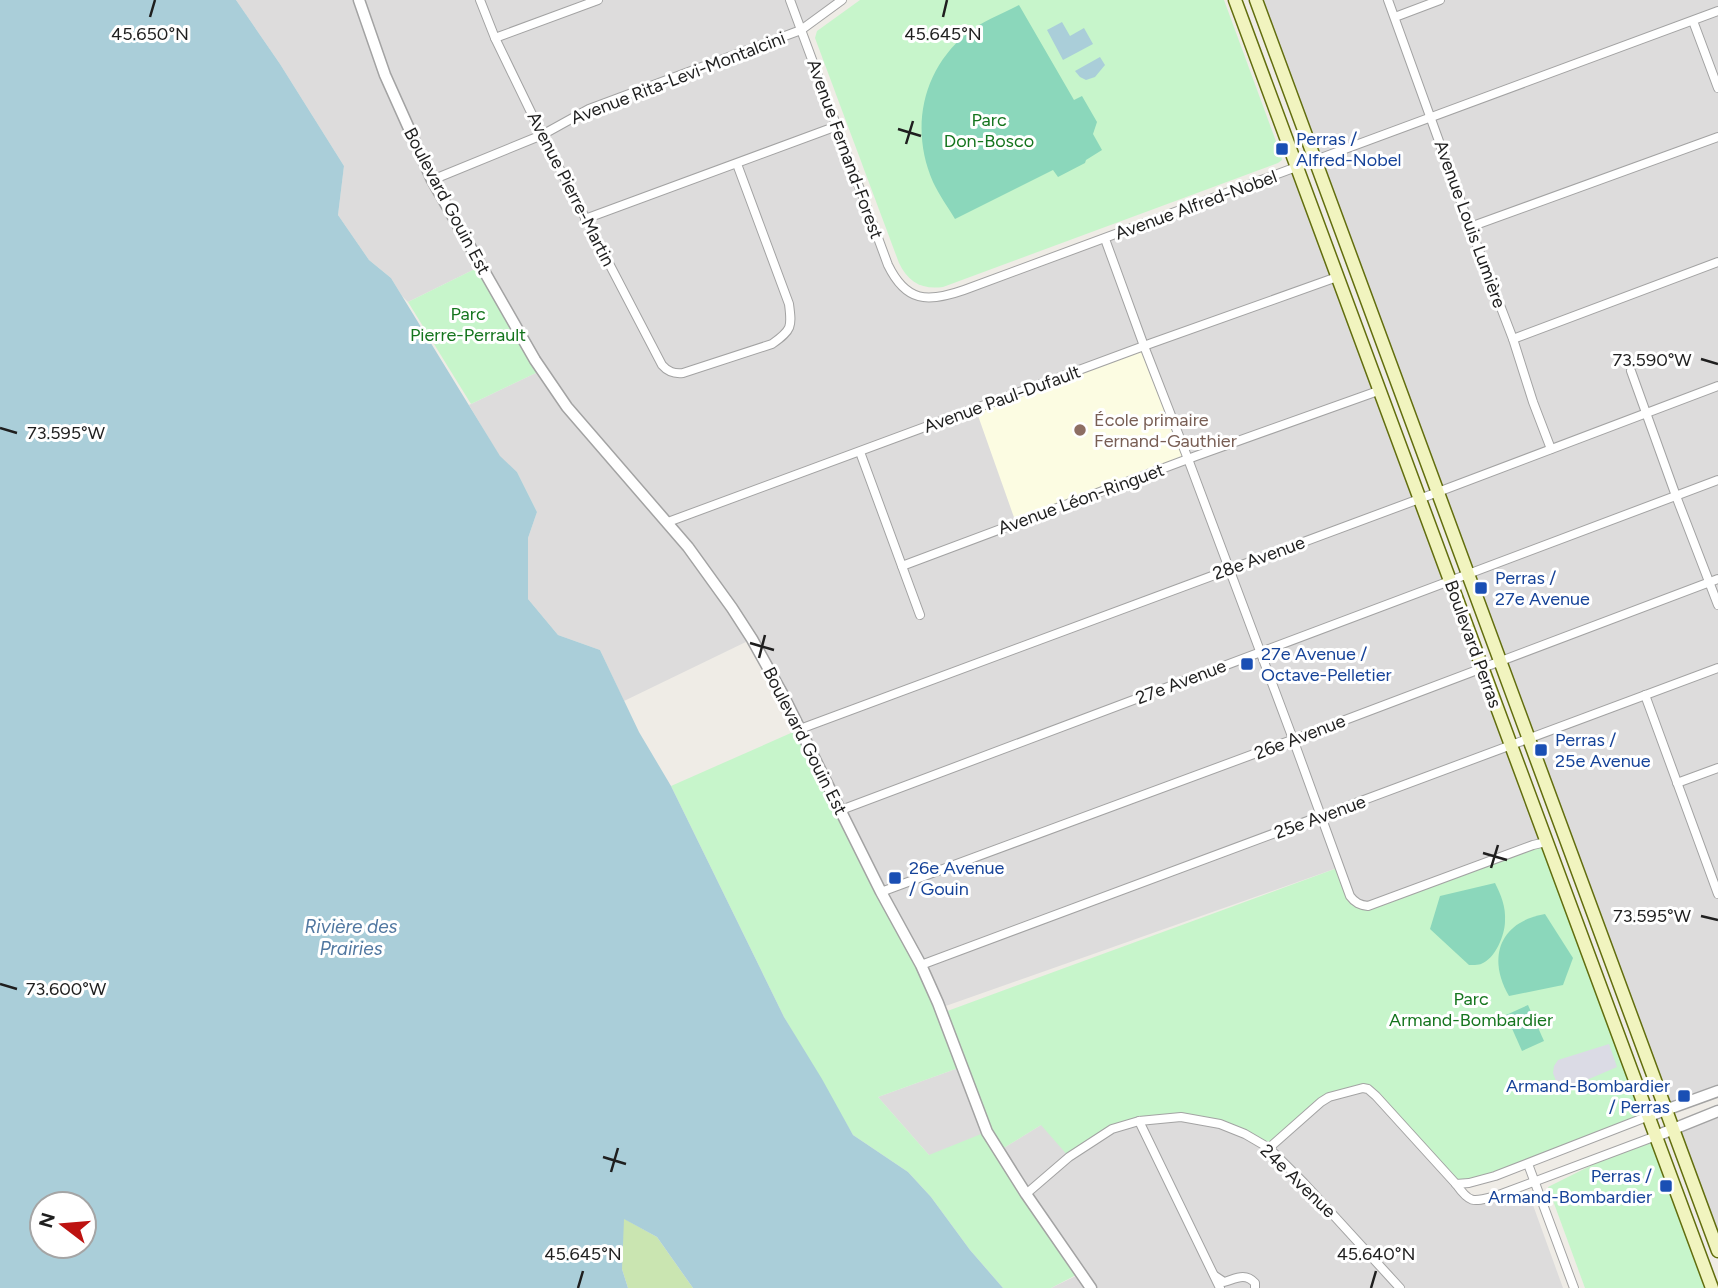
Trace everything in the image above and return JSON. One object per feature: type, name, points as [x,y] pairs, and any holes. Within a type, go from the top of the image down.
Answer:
[{"type":"main road","name":"Boulevard Perras","points":[[1235,0],[1712,1288]]},
{"type":"main road","name":"Boulevard Perras","points":[[1256,0],[1718,1251]]},
{"type":"street","name":"Boulevard Gouin Est","points":[[359,0],[385,75],[432,180],[542,370],[567,407],[688,547],[752,639],[921,965],[987,1132],[1091,1288]]},
{"type":"street","name":"Avenue Pierre-Martin","points":[[480,0],[495,38],[585,219],[662,365],[677,374],[772,344],[790,328],[789,304],[737,164]]},
{"type":"street","points":[[495,38],[598,0]]},
{"type":"street","name":"Avenue Fernand-Forest","points":[[790,0],[888,265],[900,285],[909,292]]},
{"type":"street","name":"Avenue Rita-Levi-Montalcini","points":[[432,180],[542,135],[589,109],[801,30],[842,0]]},
{"type":"street","name":"Avenue Louis Lumière","points":[[1388,0],[1551,449]]},
{"type":"street","points":[[1395,17],[1440,0]]},
{"type":"street","name":"Avenue Alfred-Nobel","points":[[909,292],[920,297],[943,297],[1718,11]]},
{"type":"street","points":[[1693,21],[1718,88]]},
{"type":"street","points":[[585,219],[837,126]]},
{"type":"street","points":[[1470,228],[1718,137]]},
{"type":"street","points":[[1105,239],[1350,896],[1358,904],[1368,906],[1546,842]]},
{"type":"street","points":[[1513,339],[1718,262]]},
{"type":"street","name":"Avenue Paul-Dufault","points":[[668,522],[1337,277]]},
{"type":"street","points":[[1631,371],[1676,496],[1714,580],[1718,605]]},
{"type":"street","name":"28e Avenue","points":[[800,729],[1718,386]]},
{"type":"street","name":"Avenue Léon-Ringuet","points":[[902,566],[1378,391]]},
{"type":"street","points":[[860,452],[920,615]]},
{"type":"street","name":"27e Avenue","points":[[841,810],[1718,480]]},
{"type":"street","name":"26e Avenue","points":[[881,892],[1714,580]]},
{"type":"street","name":"25e Avenue","points":[[921,965],[1718,668]]},
{"type":"street","points":[[1645,695],[1718,894]]},
{"type":"street","points":[[1677,783],[1718,768]]},
{"type":"street","points":[[1269,1148],[1321,1102],[1338,1094],[1367,1089],[1464,1195],[1475,1201],[1496,1196],[1718,1111]]},
{"type":"street","points":[[1456,1184],[1481,1181],[1718,1091]]},
{"type":"street","name":"24e Avenue","points":[[1026,1194],[1069,1157],[1112,1129],[1139,1121],[1181,1117],[1220,1124],[1269,1148],[1400,1288]]},
{"type":"street","points":[[1139,1121],[1220,1288]]},
{"type":"street","points":[[1528,1164],[1574,1288]]},
{"type":"street","points":[[1215,1276],[1224,1282],[1244,1276],[1255,1283],[1255,1288]]},
{"type":"shaded area","points":[[236,0],[843,0],[801,30],[900,285],[931,298],[1296,168],[1546,842],[1368,906],[1358,904],[1340,867],[940,1008],[752,639],[624,701],[600,650],[558,635],[528,599],[528,538],[537,512],[517,472],[500,457],[469,405],[542,370],[481,266],[408,302],[391,278],[369,260],[338,215],[344,166]]},
{"type":"shaded area","points":[[1256,0],[1718,0],[1718,1091],[1666,1109]]},
{"type":"shaded area","name":"École primaire Fernand-Gauthier","points":[[1144,346],[1188,459],[1016,523],[976,410]]},
{"type":"shaded area","points":[[1609,1044],[1617,1067],[1575,1085],[1565,1086],[1556,1081],[1553,1073],[1558,1060]]},
{"type":"shaded area","points":[[961,1067],[1002,1149],[1041,1125],[1112,1129],[1139,1121],[1321,1102],[1368,1089],[1476,1201],[1529,1194],[1563,1288],[1051,1288],[1080,1274],[929,1155],[878,1097]]},
{"type":"shaded area","points":[[1718,1117],[1718,1240],[1681,1131]]},
{"type":"green space","name":"Parc Don-Bosco","points":[[860,0],[1224,0],[1282,160],[943,287],[922,286],[911,280],[899,263],[815,38],[817,31]]},
{"type":"green space","points":[[1019,5],[1074,100],[1082,96],[1097,122],[1093,134],[1102,150],[1085,163],[1058,177],[1053,170],[955,219],[935,187],[926,162],[922,142],[924,102],[939,65],[951,49],[972,30]]},
{"type":"green space","name":"Parc Pierre-Perrault","points":[[481,266],[542,370],[471,404],[408,302]]},
{"type":"green space","name":"Parc Armand-Bombardier","points":[[800,729],[942,1013],[1340,867],[1350,896],[1363,905],[1546,842],[1649,1116],[1528,1164],[1456,1184],[1367,1089],[1329,1097],[1269,1148],[1245,1134],[1181,1117],[1112,1129],[1069,1157],[1041,1125],[1002,1149],[1080,1273],[1051,1288],[1003,1288],[908,1172],[853,1135],[784,1017],[671,786]],"holes":[[[961,1067],[986,1132],[929,1155],[878,1097]]]},
{"type":"green space","points":[[1495,883],[1505,911],[1503,933],[1491,957],[1480,964],[1469,965],[1430,929],[1440,896]]},
{"type":"green space","points":[[1545,914],[1573,958],[1563,985],[1509,996],[1499,968],[1502,944],[1508,933],[1517,925],[1529,918]]},
{"type":"green space","points":[[1528,1005],[1544,1041],[1522,1051],[1506,1015]]},
{"type":"green space","points":[[1656,1136],[1712,1288],[1585,1288],[1548,1187],[1638,1142]]},
{"type":"green space","points":[[623,1218],[657,1237],[693,1288],[628,1288],[622,1269]]},
{"type":"water","name":"Rivière des Prairies","points":[[0,0],[236,0],[344,166],[338,215],[369,260],[391,278],[500,456],[517,472],[537,512],[528,538],[528,599],[558,635],[600,650],[639,732],[671,786],[784,1017],[853,1135],[908,1172],[1003,1288],[693,1288],[657,1237],[624,1219],[622,1269],[628,1288],[0,1288]]},
{"type":"water","points":[[1062,22],[1070,36],[1084,28],[1093,44],[1063,60],[1047,30]]},
{"type":"water","points":[[1100,57],[1105,65],[1095,77],[1086,80],[1075,71]]},
{"type":"place","name":"Perras / Alfred-Nobel","points":[[1282,149]]},
{"type":"place","name":"École primaire Fernand-Gauthier","points":[[1080,430]]},
{"type":"place","name":"Perras / 27e Avenue","points":[[1481,588]]},
{"type":"place","name":"27e Avenue / Octave-Pelletier","points":[[1247,664]]},
{"type":"place","name":"Perras / 25e Avenue","points":[[1541,750]]},
{"type":"place","name":"26e Avenue / Gouin","points":[[895,878]]},
{"type":"place","name":"Armand-Bombardier / Perras","points":[[1684,1096]]},
{"type":"place","name":"Perras / Armand-Bombardier","points":[[1666,1186]]}]
